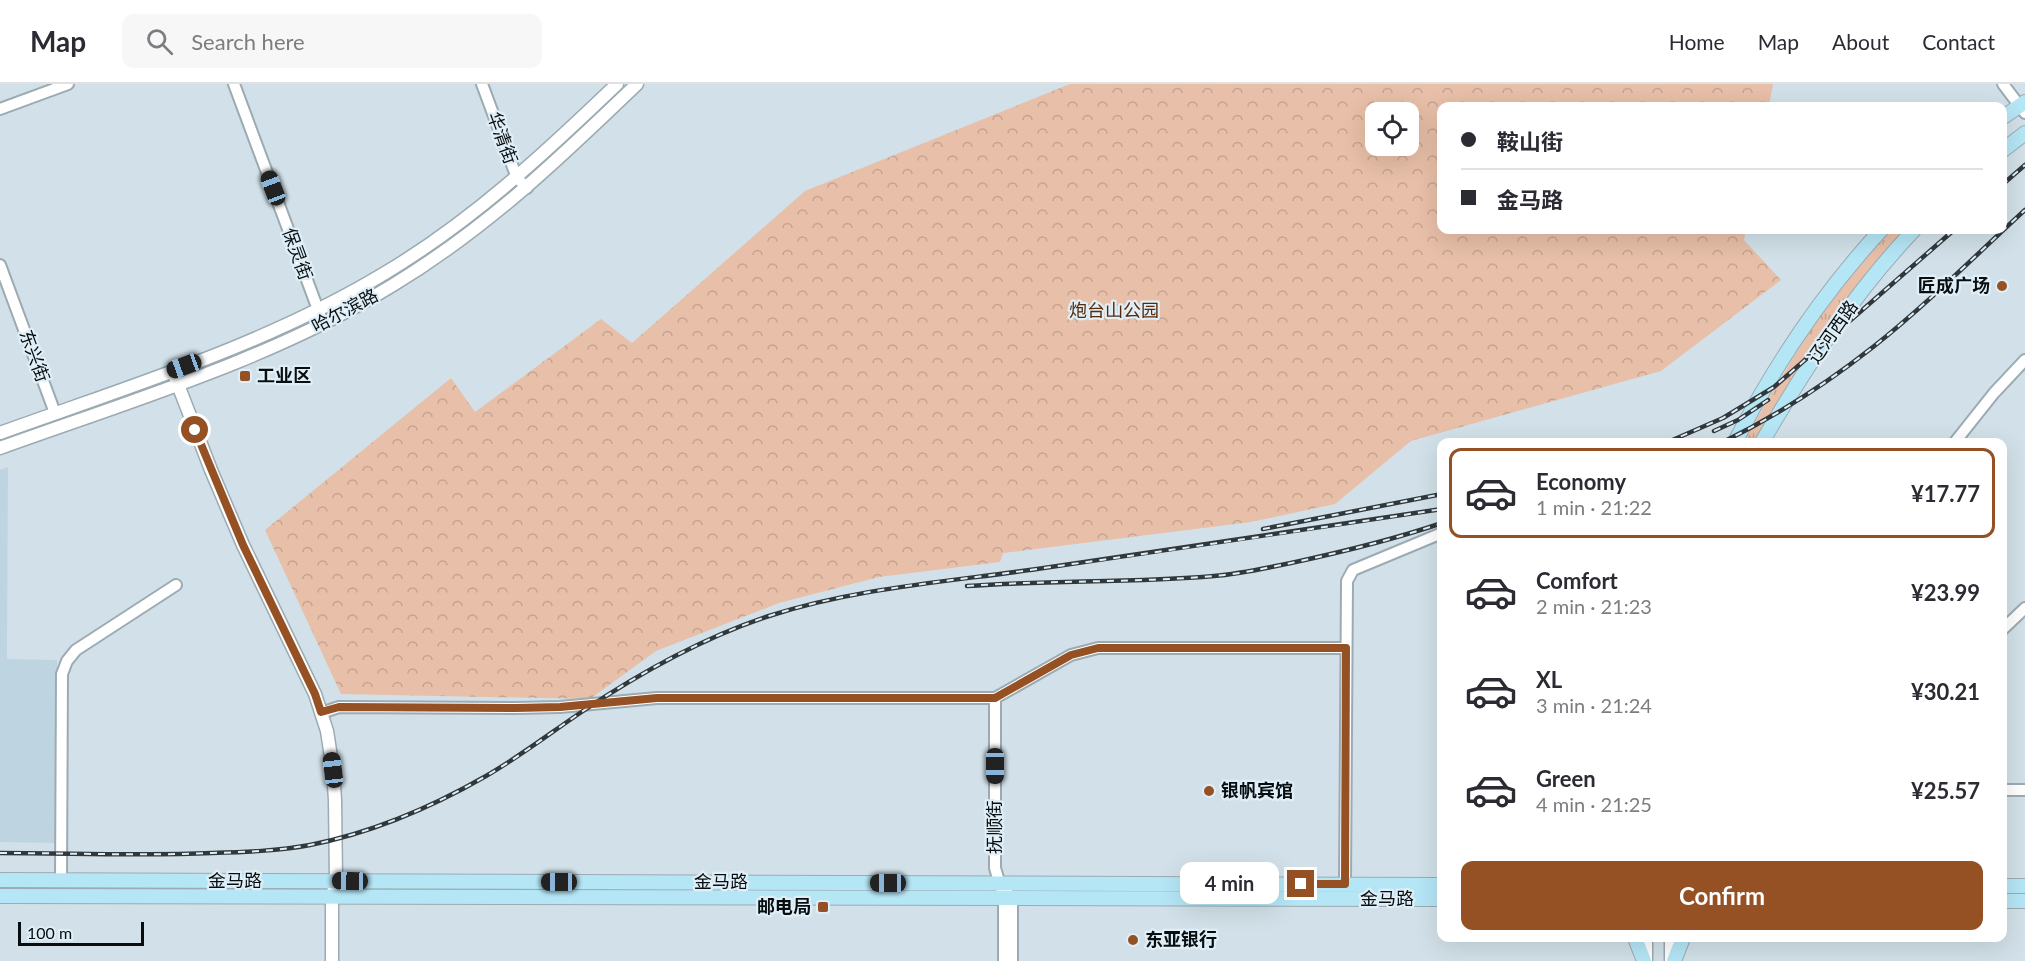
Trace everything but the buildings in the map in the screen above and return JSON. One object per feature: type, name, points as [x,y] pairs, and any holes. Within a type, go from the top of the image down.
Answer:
[{"type":"main road","points":[[2007,115],[2023,107]]},
{"type":"main road","points":[[2007,148],[2025,133]]},
{"type":"main road","name":"辽河西路","points":[[1737,438],[1803,327],[1843,273],[1877,234]]},
{"type":"main road","name":"辽河西路","points":[[1764,438],[1797,384],[1847,310],[1876,272],[1910,234]]},
{"type":"main road","name":"金马路","points":[[0,880],[1437,885]]},
{"type":"main road","points":[[2007,886],[2025,886]]},
{"type":"main road","name":"金马路","points":[[0,896],[1437,899]]},
{"type":"main road","points":[[2007,901],[2025,901]]},
{"type":"main road","points":[[1637,942],[1645,961]]},
{"type":"main road","points":[[1672,961],[1681,942]]},
{"type":"street","points":[[0,109],[68,84]]},
{"type":"street","name":"保灵街","points":[[234,84],[323,323]]},
{"type":"street","name":"华清街","points":[[482,84],[517,178],[527,188]]},
{"type":"street","name":"哈尔滨路","points":[[0,433],[233,348],[318,309],[386,273],[430,244],[517,178],[617,84]]},
{"type":"street","name":"哈尔滨路","points":[[0,448],[247,358],[323,323],[392,285],[441,254],[527,188],[637,84]]},
{"type":"street","points":[[2003,84],[2023,107]]},
{"type":"street","name":"东兴街","points":[[0,265],[55,413]]},
{"type":"street","points":[[1958,438],[1994,393],[2025,360]]},
{"type":"street","points":[[172,370],[243,545],[315,694],[327,731],[333,770],[340,961]]},
{"type":"street","points":[[1345,884],[1347,581],[1353,570],[1437,535]]},
{"type":"street","points":[[61,881],[62,674],[67,661],[76,650],[177,585]]},
{"type":"street","points":[[2007,625],[2025,608]]},
{"type":"street","points":[[321,712],[339,707],[560,707],[657,698],[995,698],[1071,655],[1098,648],[1346,648]]},
{"type":"street","name":"抚顺街","points":[[995,698],[995,868],[1008,898],[1012,961]]},
{"type":"street","points":[[2007,790],[2025,790]]},
{"type":"street","points":[[332,961],[336,897]]},
{"type":"street","name":"抚顺街","points":[[1004,961],[1008,898]]},
{"type":"street","points":[[1645,961],[1646,942]]},
{"type":"street","points":[[1671,942],[1672,961]]},
{"type":"shaded area","points":[[8,467],[7,659],[57,660],[56,843],[0,842],[0,470]]},
{"type":"green space","name":"炮台山公园","points":[[1070,84],[1773,84],[1770,102],[1437,102],[1437,234],[1745,234],[1744,240],[1781,280],[1661,371],[1411,441],[1335,504],[1251,522],[1003,553],[1000,562],[879,577],[779,603],[656,651],[590,699],[341,694],[265,530],[451,378],[475,412],[601,319],[632,343],[805,191]]},
{"type":"green space","points":[[1884,234],[1903,234],[1760,438],[1745,438],[1821,311]]},
{"type":"railway","points":[[2007,181],[2025,165]]},
{"type":"railway","points":[[2007,227],[2025,210]]},
{"type":"railway","points":[[1677,438],[1723,418],[1774,387],[1949,234]]},
{"type":"railway","points":[[1730,438],[1800,399],[1873,347],[1999,234]]},
{"type":"railway","points":[[1714,431],[1738,420],[1768,400]]},
{"type":"railway","points":[[1263,529],[1437,495]]},
{"type":"railway","points":[[0,853],[237,852],[286,849],[333,840],[401,818],[486,776],[602,699],[695,646],[744,625],[802,606],[868,592],[1138,555],[1437,510]]},
{"type":"railway","points":[[967,586],[1152,580],[1233,574],[1348,550],[1437,525]]},
{"type":"place","name":"匠成广场","points":[[2002,286]]},
{"type":"place","name":"工业区","points":[[245,376]]},
{"type":"place","name":"银帆宾馆","points":[[1209,791]]},
{"type":"place","name":"邮电局","points":[[823,907]]},
{"type":"place","name":"东亚银行","points":[[1133,940]]},
{"type":"route","points":[[195,430],[243,545],[315,694],[321,712],[339,707],[560,707],[657,698],[995,698],[1071,655],[1098,648],[1346,648],[1345,884],[1301,884]]}]
